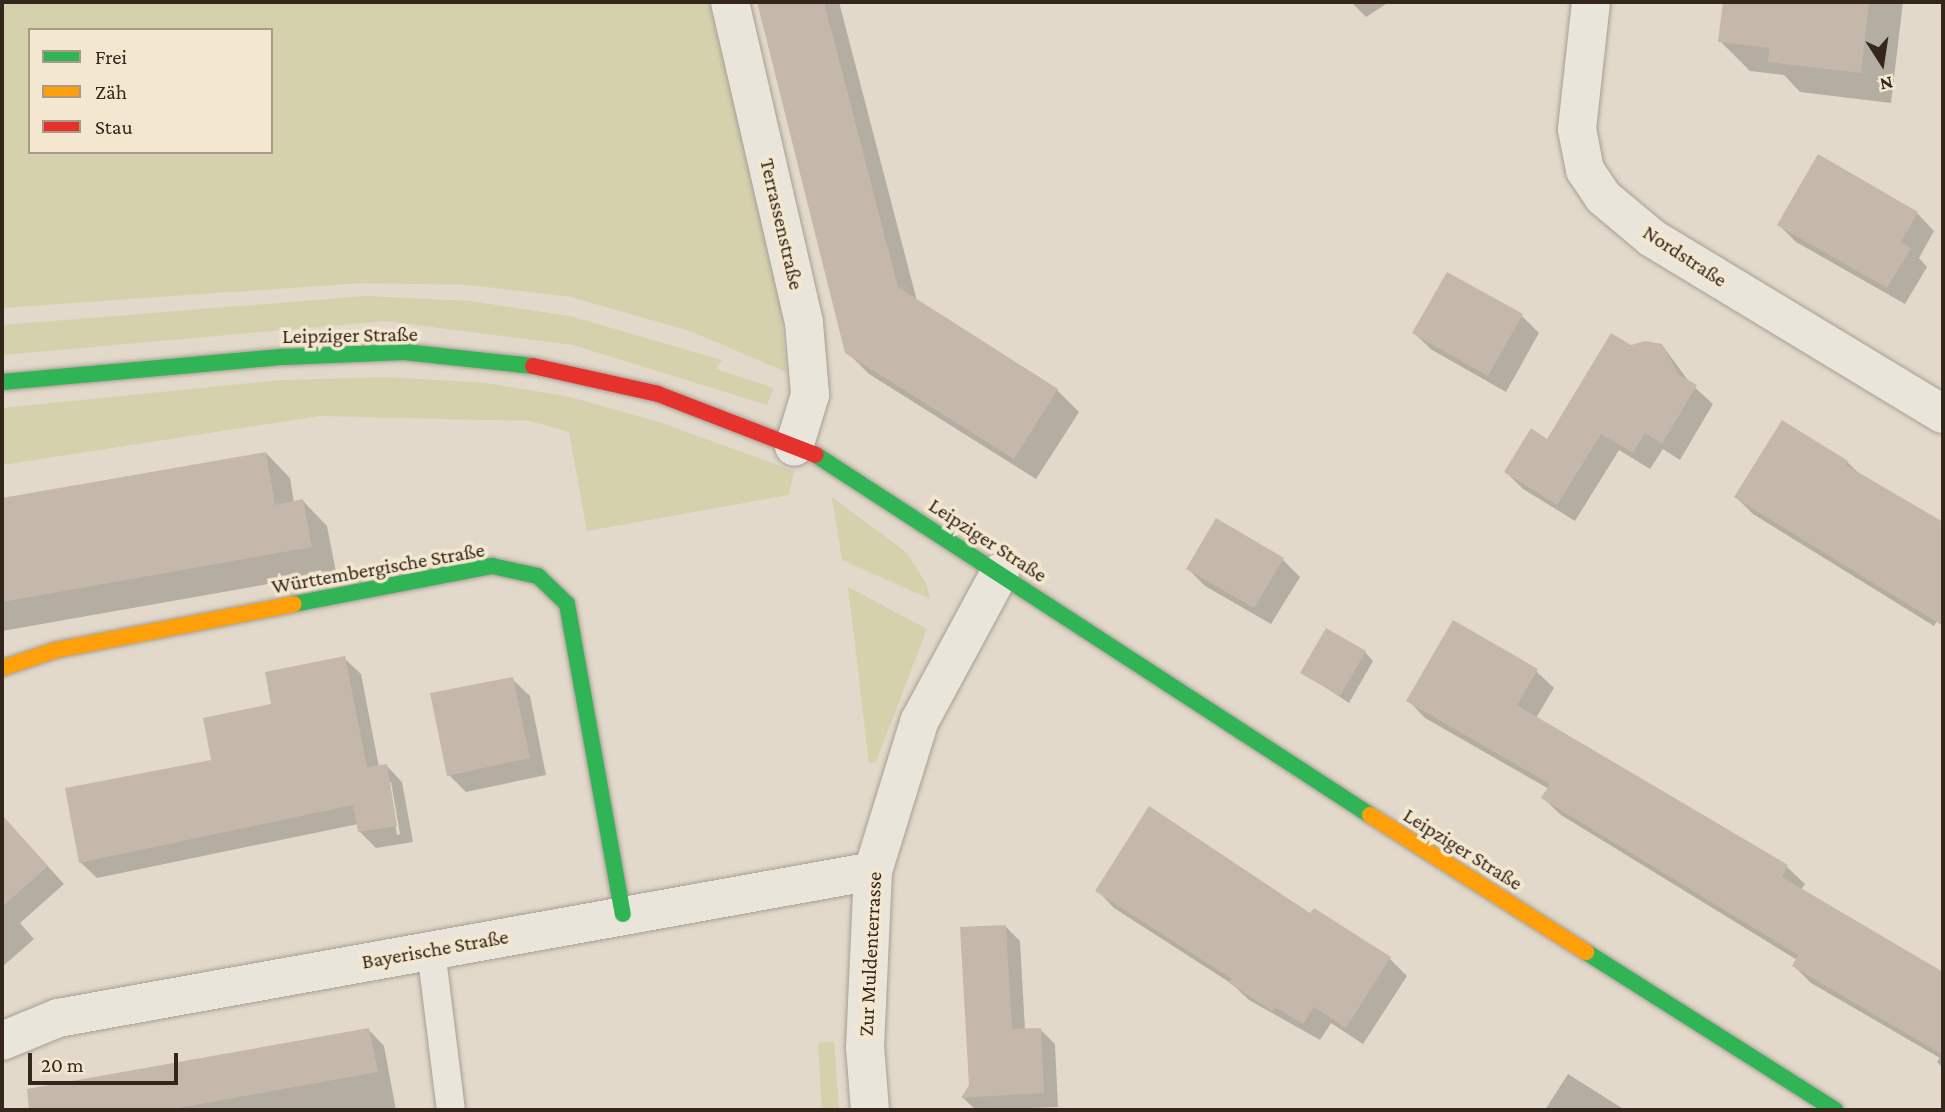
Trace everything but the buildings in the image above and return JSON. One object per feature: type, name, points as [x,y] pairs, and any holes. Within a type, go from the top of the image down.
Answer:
[{"type":"main road","name":"Leipziger Straße","points":[[2,382],[284,357],[404,352],[527,365],[658,394],[830,461],[1364,811],[1835,1110]]},
{"type":"main road","name":"Württembergische Straße","points":[[2,668],[56,650],[492,566],[538,576],[567,604],[623,914]]},
{"type":"street","name":"Terrassenstraße","points":[[730,2],[804,323],[810,395],[794,447]]},
{"type":"street","name":"Nordstraße","points":[[1591,2],[1577,129],[1585,170],[1603,197],[1652,238],[1943,414]]},
{"type":"street","name":"Zur Muldenterrasse","points":[[870,1110],[865,1047],[873,871],[919,722],[1000,572]]},
{"type":"street","name":"Bayerische Straße","points":[[2,1041],[58,1018],[873,871]]},
{"type":"lane","points":[[430,950],[451,1110]]},
{"type":"shaded area","points":[[2,2],[709,2],[777,266],[786,372],[690,331],[571,297],[469,285],[362,283],[2,308]]},
{"type":"shaded area","points":[[366,296],[470,301],[570,316],[722,360],[716,369],[774,388],[767,405],[573,345],[385,321],[2,355],[2,325]]},
{"type":"shaded area","points":[[387,377],[485,383],[566,396],[659,422],[794,471],[789,495],[587,531],[569,432],[530,421],[320,416],[2,465],[2,408],[282,380]]},
{"type":"shaded area","points":[[832,497],[906,552],[926,583],[930,599],[842,560]]},
{"type":"shaded area","points":[[848,587],[927,629],[876,762],[869,763]]},
{"type":"shaded area","points":[[834,1041],[839,1110],[822,1110],[818,1043]]},
{"type":"traffic: fast","points":[[2,382],[284,357],[404,352],[533,366]]},
{"type":"traffic: fast","points":[[816,455],[1370,815]]},
{"type":"traffic: fast","points":[[294,604],[492,566],[538,576],[567,604],[623,914]]},
{"type":"traffic: fast","points":[[1586,952],[1835,1110]]},
{"type":"traffic: slow","points":[[2,668],[56,650],[294,604]]},
{"type":"traffic: slow","points":[[1370,815],[1586,952]]},
{"type":"traffic: jam","points":[[533,366],[658,394],[816,455]]}]
